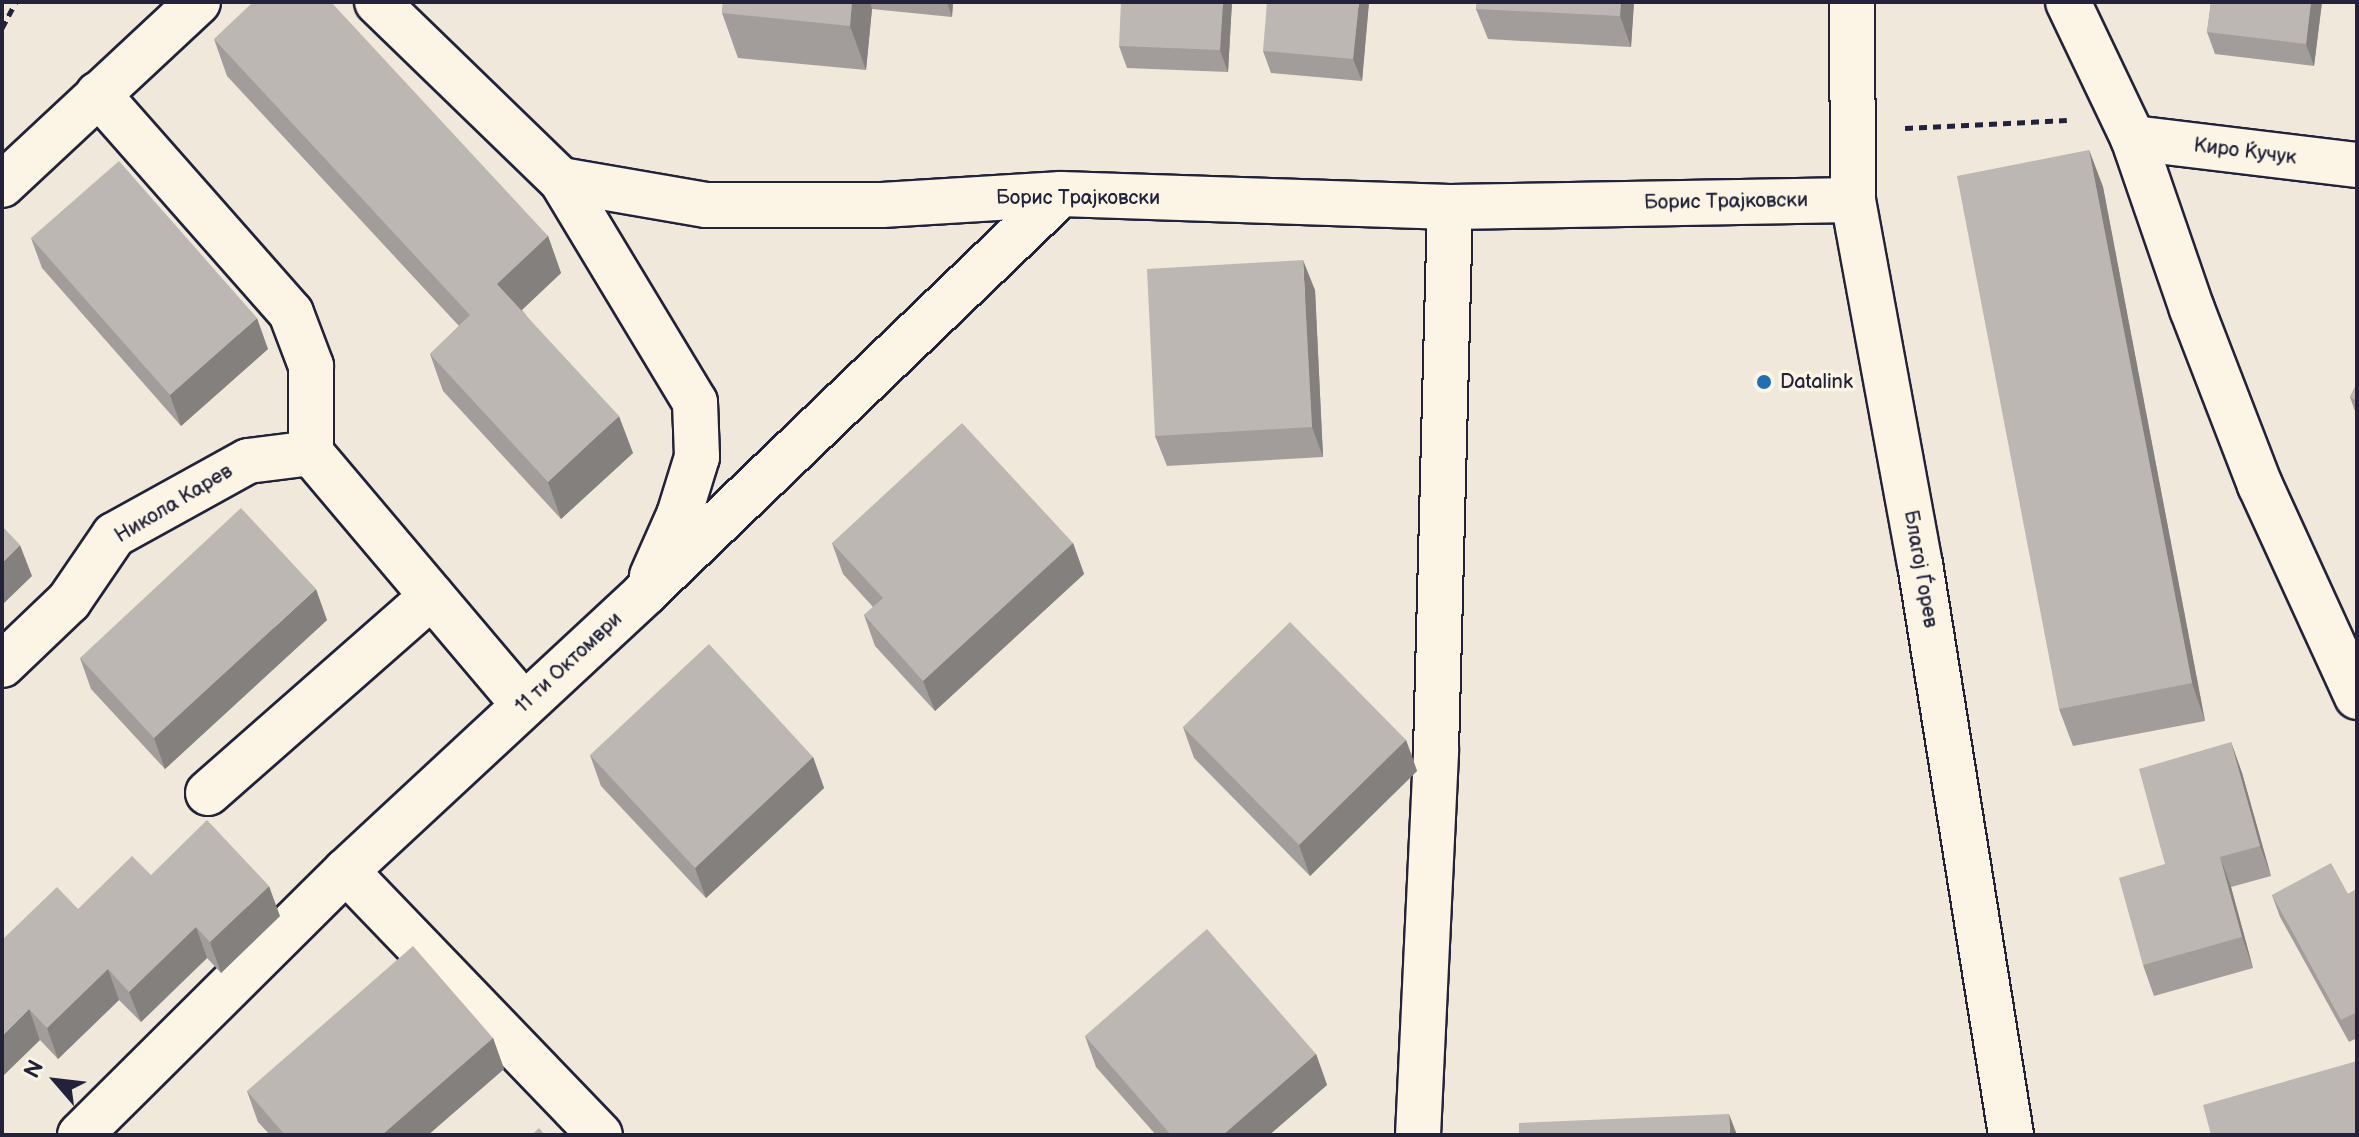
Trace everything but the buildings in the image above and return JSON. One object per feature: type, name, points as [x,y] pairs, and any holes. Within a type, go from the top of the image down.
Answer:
[{"type":"street","points":[[2,185],[198,2]]},
{"type":"street","points":[[377,2],[561,180],[695,402],[697,457],[679,515],[645,593]]},
{"type":"street","name":"Благој Ѓорев","points":[[1852,2],[1853,200],[1920,564],[2011,1135]]},
{"type":"street","points":[[2068,2],[2129,128],[2192,309],[2260,485],[2357,697]]},
{"type":"street","points":[[98,94],[291,313],[311,366],[311,453],[524,705]]},
{"type":"street","name":"Киро Ќучук","points":[[2129,128],[2357,165]]},
{"type":"street","name":"Борис Трајковски","points":[[561,180],[706,205],[882,205],[1061,194],[1450,207],[1853,200]]},
{"type":"street","name":"11 ти Октомври","points":[[80,1135],[346,871],[645,593],[1061,194]]},
{"type":"street","points":[[1418,1135],[1436,751],[1450,207]]},
{"type":"street","name":"Никола Карев","points":[[2,665],[69,601],[114,535],[248,461],[311,453]]},
{"type":"street","points":[[208,793],[432,596]]},
{"type":"street","points":[[346,871],[600,1135]]},
{"type":"path","points":[[2,28],[16,2]]},
{"type":"path","points":[[1854,131],[2129,128]]},
{"type":"place","name":"Datalink","points":[[1764,382]]}]
